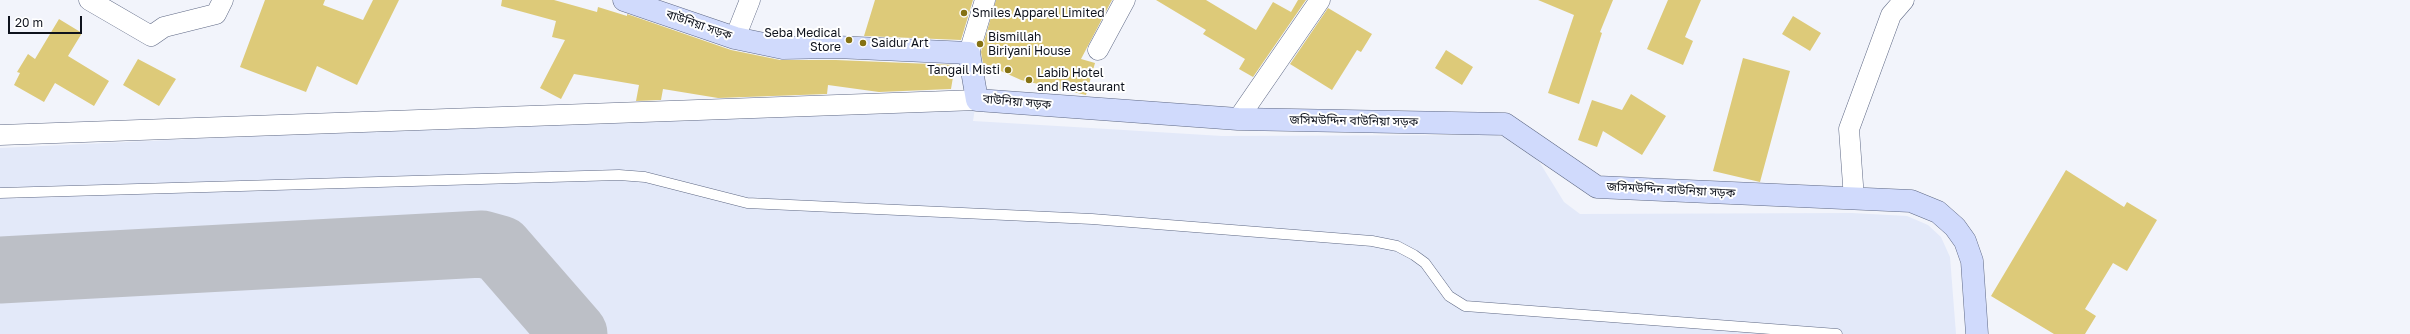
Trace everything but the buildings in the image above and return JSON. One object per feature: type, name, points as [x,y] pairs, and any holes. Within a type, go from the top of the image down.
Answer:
[{"type":"street","points":[[89,0],[151,36],[164,27],[216,14],[223,0]]},
{"type":"street","name":"বাউনিয়া সড়ক","points":[[624,0],[665,6],[735,38],[784,48],[836,47],[969,53],[977,100],[1238,119]]},
{"type":"street","points":[[735,38],[750,0]]},
{"type":"street","points":[[969,53],[985,0]]},
{"type":"street","points":[[1098,50],[1125,0]]},
{"type":"street","points":[[1238,119],[1320,0]]},
{"type":"street","points":[[1854,199],[1849,129],[1891,15],[1904,0]]},
{"type":"street","points":[[0,135],[977,100]]},
{"type":"street","name":"জসিমউদ্দিন বাউনিয়া সড়ক","points":[[1238,119],[1505,124],[1597,187],[1911,201],[1938,212],[1955,227],[1965,241],[1972,262],[1977,334]]},
{"type":"lane","points":[[0,193],[619,174],[645,177],[747,203],[1092,219],[1372,241],[1397,246],[1414,255],[1425,264],[1449,296],[1465,306],[1837,334]]},
{"type":"shaded area","points":[[976,102],[973,121],[1222,136],[1496,135],[1512,139],[1525,147],[1540,163],[1564,202],[1580,214],[1852,213],[1907,216],[1928,225],[1941,237],[1950,257],[1956,334],[0,334],[0,148]]},
{"type":"taxiway","points":[[0,270],[482,244],[500,249],[574,334]]},
{"type":"place","name":"Smiles Apparel Limited","points":[[964,13]]},
{"type":"place","name":"Seba Medical Store","points":[[849,40]]},
{"type":"place","name":"Saidur Art","points":[[863,43]]},
{"type":"place","name":"Bismillah Biriyani House","points":[[980,44]]},
{"type":"place","name":"Tangail Misti","points":[[1008,70]]},
{"type":"place","name":"Labib Hotel and Restaurant","points":[[1029,80]]}]
